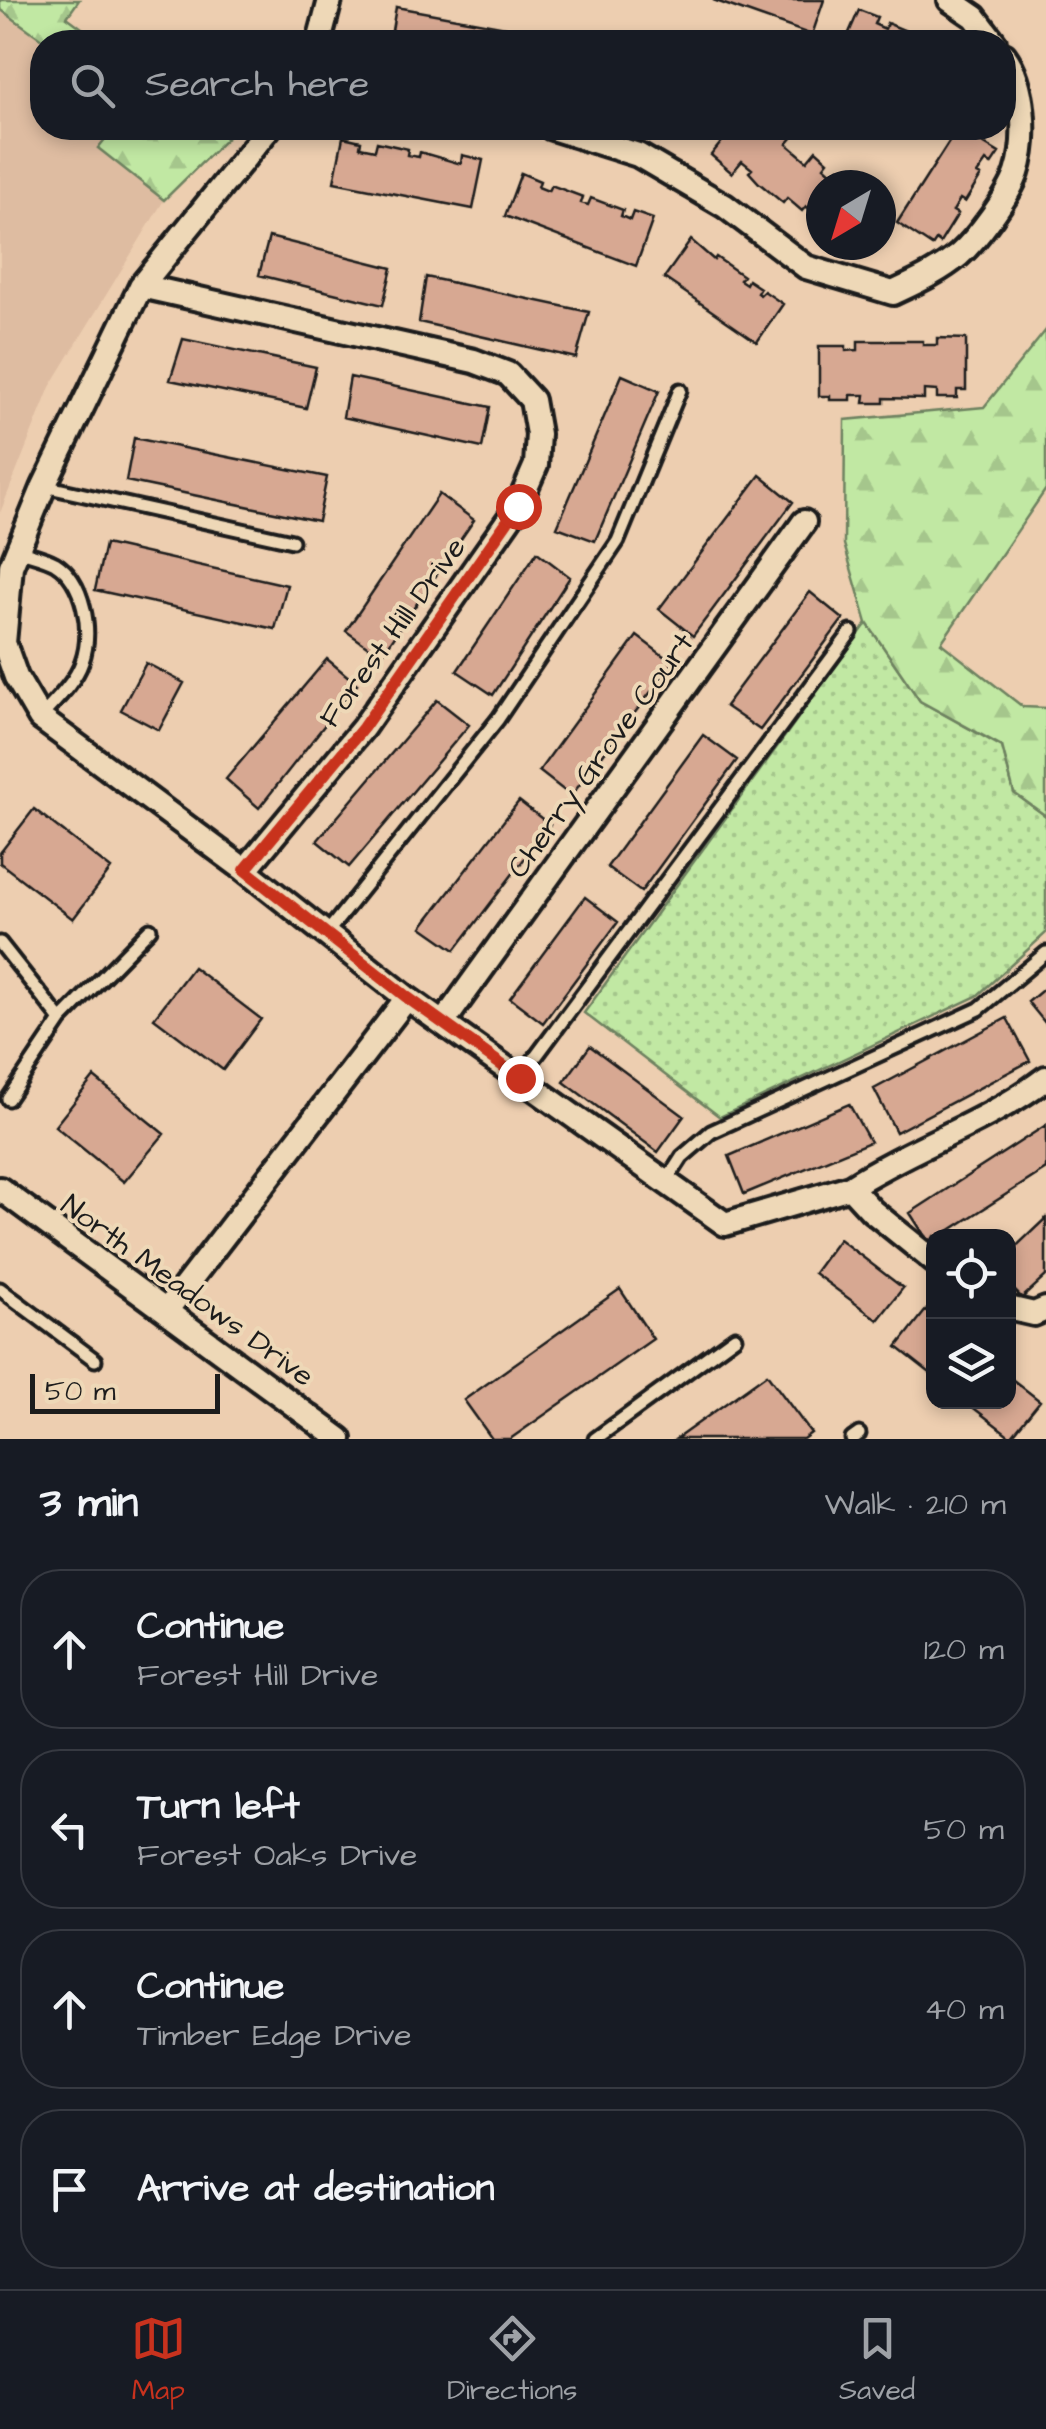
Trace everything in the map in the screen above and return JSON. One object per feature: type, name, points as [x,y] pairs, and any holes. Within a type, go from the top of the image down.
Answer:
[{"type":"street","points":[[322,30],[330,0]]},
{"type":"street","points":[[950,0],[984,30]]},
{"type":"street","points":[[590,140],[638,155],[725,206],[806,267],[893,293],[934,274],[962,253],[992,214],[1016,174],[1025,113],[1016,88]]},
{"type":"street","points":[[259,140],[141,286],[44,486],[11,566],[4,642],[16,677],[40,718],[245,870],[408,998],[725,1224],[850,1187],[988,1117],[1046,1078]]},
{"type":"street","name":"Forest Hill Drive","points":[[141,286],[474,361],[508,374],[532,400],[538,434],[536,465],[518,506],[363,728],[245,870]]},
{"type":"street","name":"Cherry Grove Court","points":[[443,1023],[804,522]]},
{"type":"street","points":[[166,1312],[408,998]]},
{"type":"street","points":[[850,1187],[872,1211],[926,1255]]},
{"type":"street","name":"North Meadows Drive","points":[[0,1189],[340,1439]]},
{"type":"street","points":[[1016,1310],[1034,1314],[1046,1309]]},
{"type":"lane","points":[[326,934],[498,718],[618,541],[680,390]]},
{"type":"lane","points":[[44,486],[292,541]]},
{"type":"lane","points":[[18,550],[55,564],[76,584],[86,613],[82,661],[66,688],[40,718]]},
{"type":"lane","points":[[520,1078],[851,632]]},
{"type":"lane","points":[[8,1099],[60,1020],[150,929]]},
{"type":"lane","points":[[0,942],[60,1020]]},
{"type":"lane","points":[[666,1182],[682,1158],[711,1132],[979,1009],[1046,953]]},
{"type":"lane","points":[[0,1290],[94,1360]]},
{"type":"lane","points":[[595,1439],[736,1337]]},
{"type":"shaded area","points":[[0,9],[30,31],[30,140],[104,140],[98,148],[164,200],[50,387],[0,513]]},
{"type":"green space","points":[[0,0],[79,0],[67,17],[85,30],[30,31],[0,9]]},
{"type":"green space","points":[[104,140],[225,140],[164,200],[98,148]]},
{"type":"green space","points":[[1046,330],[1046,489],[941,643],[1023,707],[1046,708],[1046,816],[1014,793],[1002,746],[920,701],[867,623],[844,544],[845,420],[984,407]]},
{"type":"green space","points":[[867,623],[920,701],[1002,747],[1014,793],[1046,816],[1046,933],[977,996],[720,1117],[584,1013]]},
{"type":"building","points":[[713,0],[824,0],[814,30],[798,30]]},
{"type":"building","points":[[396,7],[522,30],[392,30]]},
{"type":"building","points":[[859,10],[877,17],[874,24],[885,29],[887,23],[904,30],[850,30]]},
{"type":"building","points":[[342,140],[361,141],[360,147],[375,150],[377,142],[408,149],[407,155],[419,157],[420,152],[461,164],[462,155],[483,160],[473,209],[334,182]]},
{"type":"building","points":[[723,140],[790,140],[787,144],[807,161],[816,150],[828,161],[824,166],[828,170],[806,170],[806,206],[802,211],[787,198],[783,203],[759,183],[749,172],[752,169],[742,161],[732,173],[711,155]]},
{"type":"building","points":[[950,140],[978,140],[999,153],[991,165],[986,161],[965,202],[960,199],[953,211],[958,214],[940,243],[936,240],[932,246],[897,223]]},
{"type":"building","points":[[521,173],[540,181],[538,187],[548,191],[551,185],[583,197],[581,203],[588,205],[591,198],[623,210],[621,216],[630,220],[633,212],[653,219],[636,266],[505,216]]},
{"type":"building","points":[[269,237],[392,268],[383,305],[259,275]]},
{"type":"building","points":[[691,240],[714,260],[716,257],[743,276],[740,280],[760,288],[757,293],[764,291],[783,304],[757,342],[664,278]]},
{"type":"building","points":[[426,277],[589,312],[576,358],[419,322]]},
{"type":"building","points":[[937,338],[966,339],[966,390],[957,390],[957,398],[937,398],[937,391],[924,390],[924,399],[884,398],[884,403],[864,403],[865,395],[851,395],[851,400],[819,396],[819,346],[846,346],[846,351],[858,350],[858,341],[923,341],[923,345],[937,345]]},
{"type":"building","points":[[183,339],[316,367],[306,408],[170,380]]},
{"type":"building","points":[[622,375],[659,391],[595,541],[557,527]]},
{"type":"building","points":[[350,377],[490,407],[482,448],[343,417]]},
{"type":"building","points":[[134,438],[327,477],[318,521],[126,481]]},
{"type":"building","points":[[760,475],[793,502],[693,636],[659,609]]},
{"type":"building","points":[[439,494],[474,520],[381,656],[346,631]]},
{"type":"building","points":[[105,544],[287,585],[275,629],[95,590]]},
{"type":"building","points":[[537,552],[570,577],[493,695],[457,671]]},
{"type":"building","points":[[810,592],[843,619],[760,730],[725,706]]},
{"type":"building","points":[[637,636],[673,663],[571,796],[539,771]]},
{"type":"building","points":[[327,659],[357,684],[259,808],[226,779]]},
{"type":"building","points":[[146,663],[184,683],[159,730],[121,710]]},
{"type":"building","points":[[437,700],[469,725],[349,867],[317,841]]},
{"type":"building","points":[[703,735],[737,760],[641,892],[607,867]]},
{"type":"building","points":[[519,801],[550,825],[455,950],[422,927]]},
{"type":"building","points":[[34,809],[111,869],[73,919],[0,863],[0,853]]},
{"type":"building","points":[[585,897],[618,922],[543,1023],[510,998]]},
{"type":"building","points":[[193,967],[261,1019],[223,1070],[154,1018]]},
{"type":"building","points":[[1046,987],[1046,1024],[1028,1002]]},
{"type":"building","points":[[1007,1018],[1030,1061],[896,1132],[874,1089]]},
{"type":"building","points":[[590,1046],[684,1116],[658,1152],[564,1082]]},
{"type":"building","points":[[94,1077],[164,1134],[124,1182],[55,1126]]},
{"type":"building","points":[[849,1104],[870,1142],[744,1194],[729,1156]]},
{"type":"building","points":[[1046,1125],[1046,1169],[952,1229],[926,1229],[926,1238],[910,1213]]},
{"type":"building","points":[[1046,1218],[1046,1276],[1022,1298],[1016,1292],[1016,1246]]},
{"type":"building","points":[[839,1239],[903,1288],[878,1320],[814,1273]]},
{"type":"building","points":[[620,1289],[653,1339],[510,1439],[492,1439],[464,1400]]},
{"type":"building","points":[[926,1310],[926,1370],[897,1347]]},
{"type":"building","points":[[767,1374],[811,1433],[803,1439],[676,1439]]},
{"type":"building","points":[[1016,1382],[1040,1401],[1011,1437],[975,1409],[1016,1409]]},
{"type":"route","points":[[518,506],[363,728],[245,870],[408,998],[520,1078]]}]
